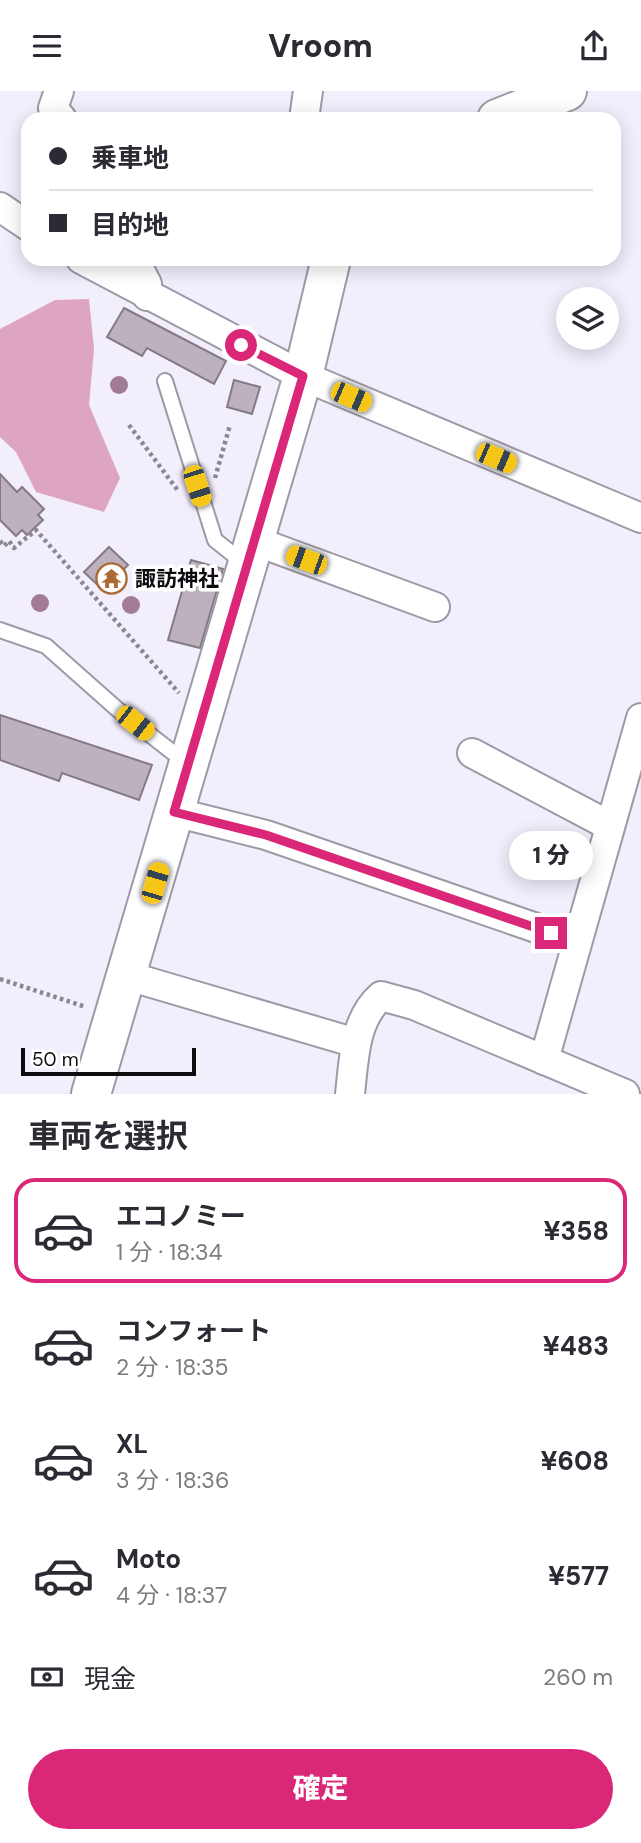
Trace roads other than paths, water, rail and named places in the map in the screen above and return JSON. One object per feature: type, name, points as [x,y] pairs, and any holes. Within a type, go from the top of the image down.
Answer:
[{"type":"street","points":[[56,112],[53,108],[59,91]]},
{"type":"street","points":[[305,112],[308,91]]},
{"type":"street","points":[[514,112],[567,91]]},
{"type":"street","points":[[0,207],[21,221]]},
{"type":"street","points":[[93,266],[303,376],[641,518]]},
{"type":"street","points":[[138,266],[147,284],[147,296]]},
{"type":"street","points":[[91,1094],[303,376],[329,266]]},
{"type":"street","points":[[251,554],[435,607]]},
{"type":"street","points":[[544,1060],[610,826],[633,781],[641,718]]},
{"type":"street","points":[[472,753],[610,826]]},
{"type":"street","points":[[174,812],[266,835],[577,942]]},
{"type":"street","points":[[128,976],[356,1043]]},
{"type":"street","points":[[350,1094],[356,1043],[366,1009],[381,996],[414,1005],[625,1094]]},
{"type":"lane","points":[[165,381],[215,540],[251,554]]},
{"type":"lane","points":[[0,630],[46,646],[117,709],[189,765]]},
{"type":"place","name":"諏訪神社","points":[[112,579]]}]
